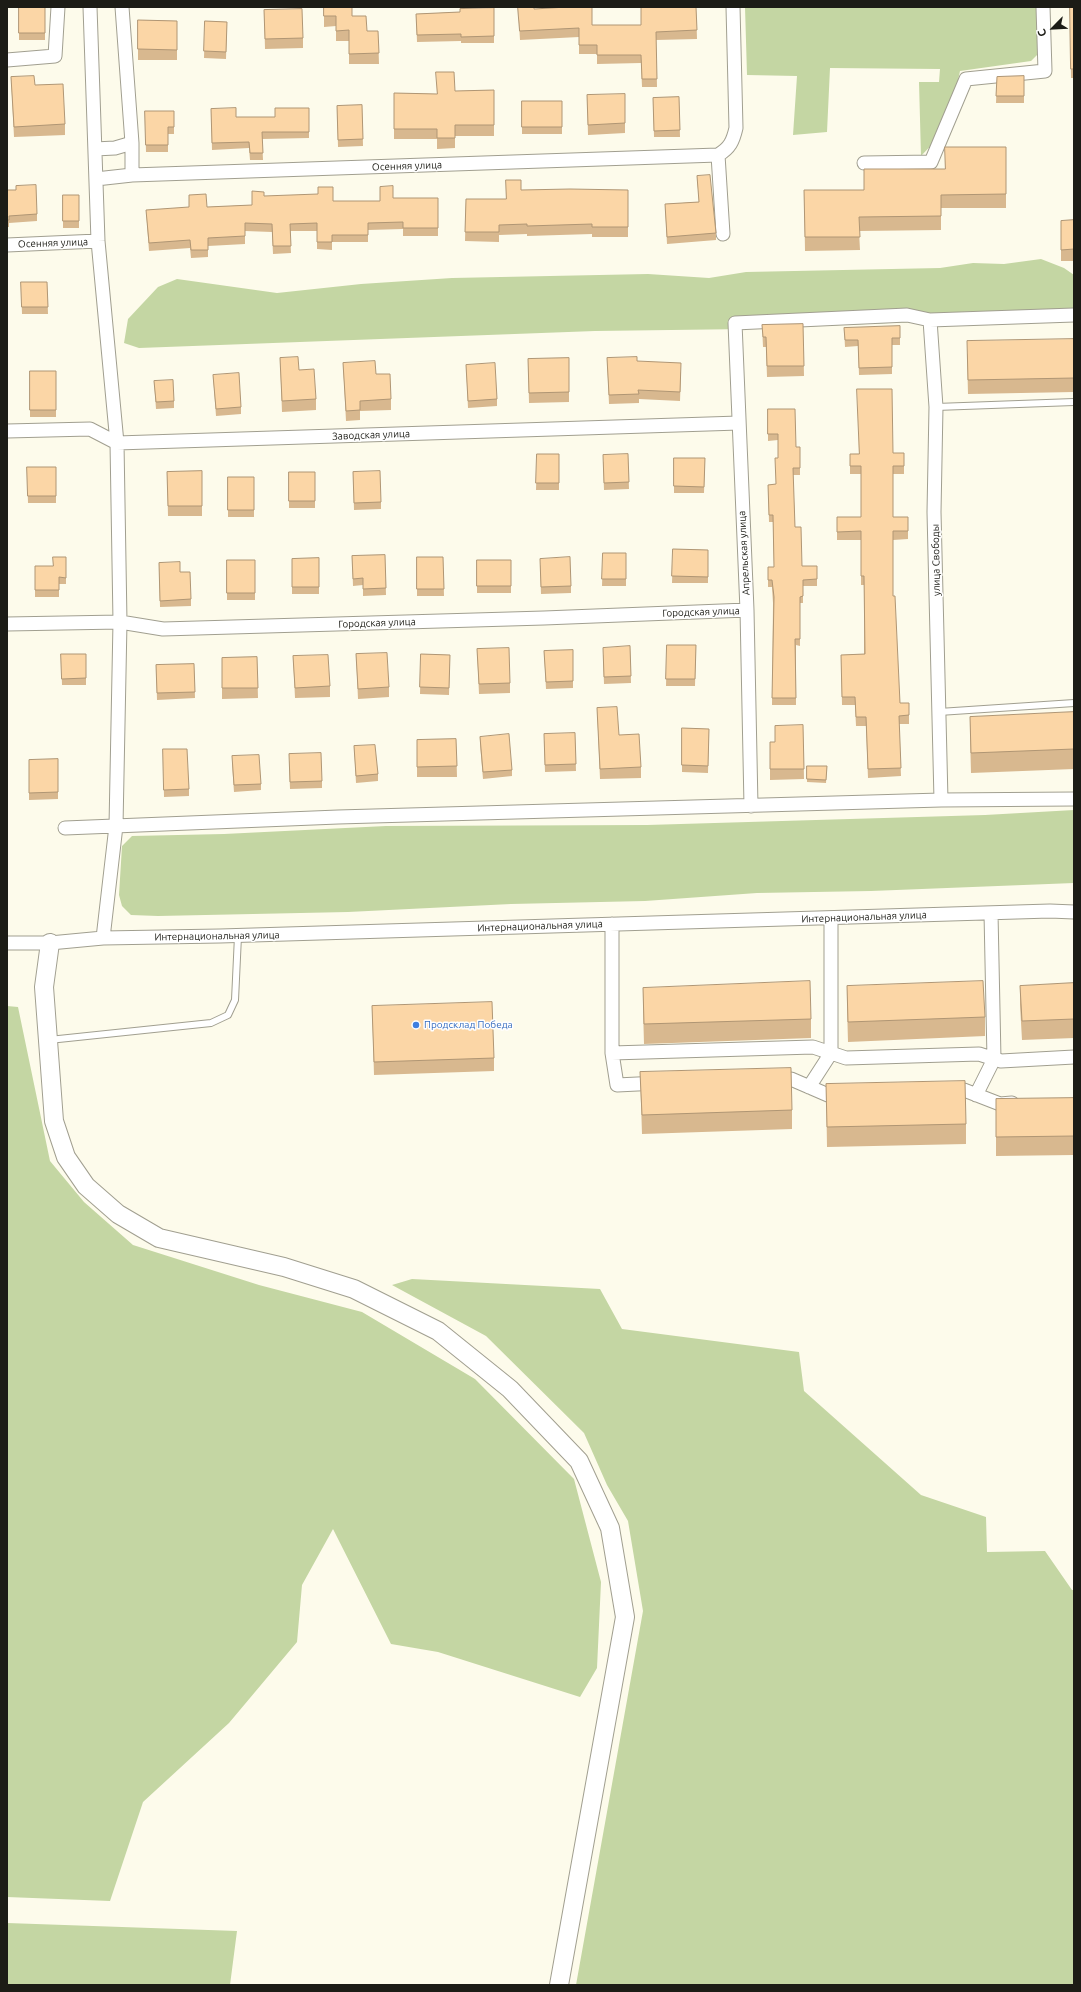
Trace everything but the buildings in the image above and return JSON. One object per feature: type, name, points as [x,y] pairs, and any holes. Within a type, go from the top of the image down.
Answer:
[{"type":"street","points":[[7,60],[55,56],[58,7]]},
{"type":"street","points":[[90,7],[98,241],[117,443],[120,622],[116,826],[103,938]]},
{"type":"street","points":[[122,7],[132,143],[132,175]]},
{"type":"street","points":[[723,234],[718,155],[727,150],[734,141],[736,128],[733,7]]},
{"type":"street","points":[[864,163],[931,162],[966,79],[1045,71],[1043,7]]},
{"type":"street","points":[[95,149],[116,148],[132,143]]},
{"type":"street","name":"Осенняя улица","points":[[96,179],[132,175],[718,155]]},
{"type":"street","name":"Осенняя улица","points":[[7,245],[98,241]]},
{"type":"street","name":"Апрельская улица","points":[[751,806],[747,610],[736,323],[908,315],[930,320]]},
{"type":"street","points":[[930,320],[1074,315]]},
{"type":"street","name":"улица Свободы","points":[[930,320],[936,407],[934,512],[940,800]]},
{"type":"street","name":"Заводская улица","points":[[117,443],[739,422]]},
{"type":"street","points":[[7,431],[90,428],[117,443]]},
{"type":"street","name":"Городская улица","points":[[7,624],[120,622],[163,629],[544,618],[747,610]]},
{"type":"street","points":[[65,828],[338,817],[940,800],[1074,798]]},
{"type":"street","name":"Интернациональная улица","points":[[7,944],[50,943],[103,938],[238,936],[991,913],[1074,912]]},
{"type":"street","points":[[976,1095],[994,1059],[991,913]]},
{"type":"street","points":[[809,1087],[831,1053],[831,918]]},
{"type":"street","points":[[612,924],[612,1053],[617,1085],[672,1083]]},
{"type":"street","points":[[50,943],[44,987],[54,1121],[66,1156],[86,1186],[118,1214],[159,1238],[284,1267],[354,1289],[438,1331],[510,1389],[579,1461],[610,1528],[625,1617],[559,1985]]},
{"type":"street","points":[[612,1053],[813,1047],[846,1058],[979,1054],[1001,1061],[1074,1056]]},
{"type":"street","points":[[760,1080],[791,1079],[828,1095],[852,1094]]},
{"type":"street","points":[[932,1091],[964,1090],[1000,1104],[1022,1103]]},
{"type":"lane","points":[[936,407],[1074,402]]},
{"type":"lane","points":[[939,712],[1074,703]]},
{"type":"lane","points":[[48,1040],[211,1023],[228,1014],[235,1000],[238,936]]},
{"type":"green space","points":[[745,7],[1041,7],[1038,54],[1031,61],[960,71],[951,113],[940,136],[921,156],[919,82],[939,82],[940,69],[830,68],[827,132],[793,135],[797,76],[747,75]]},
{"type":"green space","points":[[1041,259],[1064,268],[1074,275],[1074,309],[960,312],[914,322],[747,329],[595,331],[139,348],[124,343],[128,319],[158,287],[177,279],[277,293],[361,284],[452,278],[648,274],[709,278],[746,272],[940,268],[973,263],[1004,264]]},
{"type":"green space","points":[[1074,810],[1074,883],[871,891],[757,893],[645,901],[511,904],[348,912],[158,916],[131,915],[122,906],[119,895],[122,846],[132,836],[224,834],[386,826],[647,825],[985,815]]},
{"type":"green space","points":[[7,1006],[18,1007],[50,1161],[84,1202],[133,1245],[259,1285],[362,1312],[475,1379],[574,1479],[601,1582],[597,1668],[580,1697],[438,1652],[391,1644],[333,1529],[302,1585],[297,1642],[229,1723],[143,1802],[110,1901],[7,1897]]},
{"type":"green space","points":[[412,1279],[600,1289],[622,1329],[799,1352],[804,1391],[921,1495],[986,1517],[987,1552],[1045,1551],[1072,1590],[1074,1590],[1074,1985],[576,1985],[643,1611],[628,1521],[607,1485],[584,1433],[486,1336],[392,1285]]},
{"type":"green space","points":[[7,1923],[237,1931],[230,1985],[7,1985]]},
{"type":"place","name":"Продсклад Победа","points":[[416,1025]]}]
